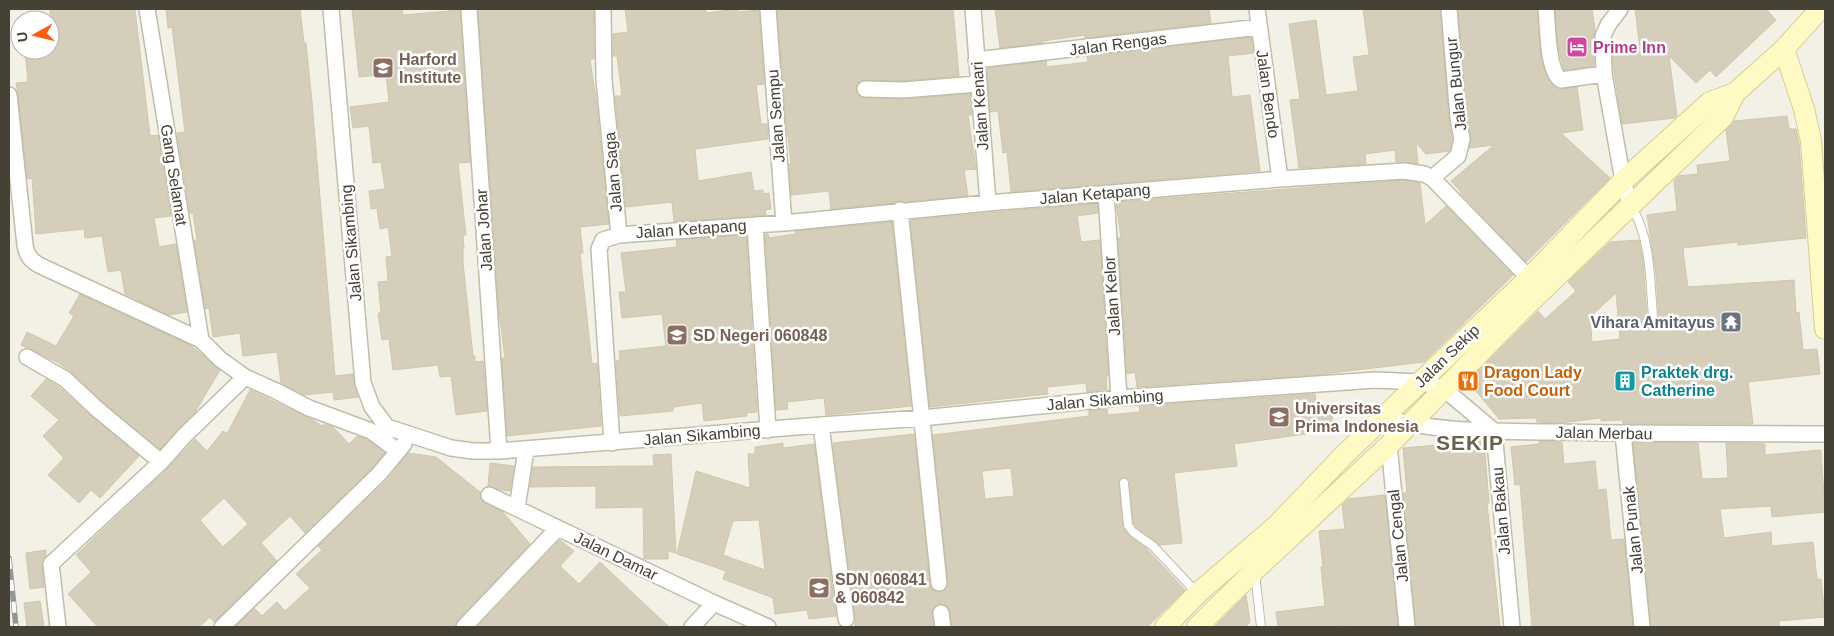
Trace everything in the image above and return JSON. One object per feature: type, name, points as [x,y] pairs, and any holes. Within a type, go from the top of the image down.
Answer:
[{"type":"street","name":"Gang Selamat","points":[[147,9],[201,340]]},
{"type":"street","name":"Jalan Sikambing","points":[[331,9],[363,383],[372,407],[384,424],[410,436],[452,448],[473,451],[526,450],[922,418],[1119,398],[1337,382],[1375,380],[1421,382],[1444,389]]},
{"type":"street","name":"Jalan Johar","points":[[469,9],[499,451]]},
{"type":"street","name":"Jalan Saga","points":[[603,9],[604,80],[618,235],[603,240],[599,248],[612,443]]},
{"type":"street","name":"Jalan Sempu","points":[[768,9],[784,222]]},
{"type":"street","name":"Jalan Kenari","points":[[972,9],[988,203]]},
{"type":"street","name":"Jalan Bendo","points":[[1257,9],[1280,179]]},
{"type":"street","name":"Jalan Bungur","points":[[1432,178],[1458,156],[1462,139],[1458,118],[1448,9]]},
{"type":"street","points":[[1546,9],[1552,67],[1556,77],[1562,80],[1604,74]]},
{"type":"street","points":[[1620,9],[1608,24],[1602,36],[1604,74],[1623,182],[1630,204]]},
{"type":"street","name":"Jalan Sekip","points":[[1197,627],[1214,611],[1277,525],[1345,454],[1529,278],[1623,182],[1710,102],[1735,93],[1784,50],[1820,9]]},
{"type":"street","name":"Jalan Rengas","points":[[976,60],[1259,27]]},
{"type":"street","points":[[1784,50],[1804,109],[1811,141],[1825,329]]},
{"type":"street","points":[[865,89],[902,90],[977,84]]},
{"type":"street","name":"Jalan Sekip","points":[[1165,627],[1198,593],[1249,563],[1389,445],[1630,204],[1723,117],[1735,93]]},
{"type":"street","points":[[9,95],[26,253],[36,264],[201,340],[220,359],[245,378],[309,408],[371,431],[398,451]]},
{"type":"street","name":"Jalan Ketapang","points":[[618,235],[1280,179],[1404,171],[1424,174],[1432,178]]},
{"type":"street","points":[[1432,178],[1529,278]]},
{"type":"street","name":"Jalan Kelor","points":[[1106,193],[1119,398]]},
{"type":"street","points":[[900,210],[939,582]]},
{"type":"street","points":[[754,225],[768,430]]},
{"type":"street","points":[[27,357],[65,379],[97,409],[161,462]]},
{"type":"street","points":[[58,627],[51,564],[161,462],[184,436],[245,378]]},
{"type":"street","points":[[1444,389],[1494,431]]},
{"type":"street","name":"Jalan Merbau","points":[[1383,418],[1409,425],[1494,431],[1825,434]]},
{"type":"street","points":[[821,425],[846,619]]},
{"type":"street","name":"Jalan Bakau","points":[[1494,431],[1512,627]]},
{"type":"street","name":"Jalan Punak","points":[[1623,433],[1642,627]]},
{"type":"street","points":[[222,627],[379,474],[410,436]]},
{"type":"street","name":"Jalan Cengal","points":[[1389,445],[1407,627]]},
{"type":"street","points":[[518,508],[526,450]]},
{"type":"street","name":"Jalan Damar","points":[[489,495],[768,627]]},
{"type":"street","points":[[464,627],[558,528]]},
{"type":"street","points":[[1198,593],[1214,611]]},
{"type":"street","points":[[692,627],[714,603]]},
{"type":"lane","points":[[1630,204],[1640,220],[1645,241],[1653,317]]},
{"type":"lane","points":[[1124,483],[1128,524],[1133,532],[1153,546],[1198,593]]},
{"type":"lane","points":[[1249,563],[1261,627]]},
{"type":"building","points":[[135,9],[150,136],[158,135],[171,216],[154,218],[159,247],[176,244],[187,312],[168,315],[125,294],[121,270],[108,272],[102,236],[85,238],[84,229],[36,234],[32,178],[27,179],[16,83],[28,82],[26,60],[60,60],[60,10],[50,10]]},
{"type":"building","points":[[166,9],[300,9],[304,43],[306,43],[312,102],[335,376],[353,374],[354,386],[358,397],[334,400],[333,392],[304,395],[281,383],[277,352],[243,356],[240,333],[213,337],[209,308],[205,309],[194,241],[197,240],[193,213],[190,213],[177,133],[185,132],[172,27],[168,28]]},
{"type":"building","points":[[352,9],[402,9],[403,15],[460,10],[470,162],[458,163],[466,235],[463,235],[463,263],[473,356],[475,356],[475,362],[483,361],[487,411],[456,415],[451,376],[440,377],[438,365],[393,370],[389,339],[382,340],[378,313],[381,313],[378,282],[388,281],[386,257],[392,256],[388,227],[380,229],[377,208],[371,209],[369,191],[385,189],[381,162],[373,163],[369,126],[353,128],[350,107],[389,102],[386,74],[359,77]]},
{"type":"building","points":[[478,9],[594,9],[594,59],[590,59],[609,224],[580,227],[583,253],[580,253],[592,364],[597,363],[601,426],[507,436],[502,358],[505,358],[499,312]]},
{"type":"building","points":[[625,9],[706,9],[706,13],[738,9],[738,12],[759,10],[764,84],[756,85],[761,124],[767,124],[768,139],[695,149],[698,181],[751,172],[754,191],[763,190],[763,194],[769,193],[771,209],[765,210],[766,215],[674,222],[672,202],[626,207],[615,96],[622,96],[617,56],[613,56],[613,34],[628,32]]},
{"type":"building","points":[[777,9],[953,9],[959,76],[903,81],[865,80],[857,84],[856,89],[860,97],[865,98],[904,99],[970,94],[972,115],[968,115],[976,169],[964,170],[968,196],[831,209],[829,191],[791,195],[789,164],[791,164]]},
{"type":"building","points":[[995,9],[1209,9],[1211,23],[1085,38],[1085,35],[1043,41],[1044,43],[1000,48]]},
{"type":"building","points":[[1363,9],[1440,9],[1452,139],[1450,151],[1426,154],[1416,143],[1418,164],[1396,162],[1395,150],[1365,154],[1366,164],[1299,168],[1290,100],[1300,99],[1289,24],[1316,20],[1326,95],[1358,91],[1353,57],[1369,55]]},
{"type":"building","points":[[1458,9],[1537,9],[1541,60],[1548,79],[1558,89],[1577,87],[1583,130],[1561,133],[1610,178],[1526,262],[1460,193],[1451,181],[1494,145],[1469,148],[1471,137],[1467,117]]},
{"type":"building","name":"Prime Inn","points":[[1555,9],[1592,9],[1595,30],[1594,66],[1564,70],[1558,46]]},
{"type":"building","points":[[1635,9],[1766,9],[1776,20],[1716,77],[1710,70],[1696,83],[1669,56],[1677,116],[1675,118],[1622,124],[1613,65],[1613,51],[1640,48]]},
{"type":"building","points":[[1251,37],[1254,53],[1228,56],[1232,97],[1250,95],[1260,171],[1011,192],[1007,152],[1003,153],[998,111],[990,112],[987,68],[1046,61],[1047,67],[1088,62],[1087,56]]},
{"type":"building","points":[[1787,116],[1789,129],[1796,129],[1799,143],[1806,238],[1738,245],[1738,242],[1683,248],[1688,287],[1794,280],[1796,313],[1799,312],[1803,350],[1817,349],[1820,374],[1748,382],[1753,424],[1623,424],[1622,420],[1601,421],[1601,418],[1560,423],[1537,422],[1536,418],[1499,419],[1468,381],[1538,311],[1545,319],[1576,291],[1568,282],[1610,242],[1639,240],[1643,261],[1647,318],[1651,322],[1657,321],[1659,317],[1656,274],[1647,215],[1677,211],[1674,181],[1678,176],[1698,174],[1697,165],[1730,161],[1726,130],[1734,121]],"holes":[[[1616,293],[1620,339],[1592,342],[1590,317]]]},
{"type":"building","points":[[1404,180],[1420,183],[1425,225],[1446,206],[1513,275],[1424,362],[1314,375],[1137,387],[1135,372],[1127,374],[1118,238],[1121,238],[1116,202]]},
{"type":"building","points":[[1097,203],[1098,213],[1077,216],[1081,242],[1100,240],[1108,376],[1106,376],[1107,389],[1087,392],[1086,383],[1047,387],[1048,394],[930,407],[910,220]]},
{"type":"building","points":[[892,222],[911,406],[826,415],[824,398],[787,402],[788,409],[776,410],[765,234],[768,234],[769,238],[796,234],[795,231]]},
{"type":"building","points":[[746,235],[757,412],[746,413],[747,416],[704,421],[702,403],[673,407],[673,411],[620,416],[616,361],[620,360],[619,351],[666,346],[662,314],[622,318],[619,292],[626,292],[621,253],[677,247],[676,240]]},
{"type":"building","points":[[80,294],[188,344],[220,370],[194,414],[160,449],[59,363],[21,345],[27,332],[56,346],[74,316],[69,313]]},
{"type":"building","points":[[46,379],[59,387],[139,456],[100,498],[91,490],[79,503],[48,475],[64,458],[43,436],[59,420],[31,396]]},
{"type":"building","points":[[250,390],[322,426],[324,424],[333,427],[349,444],[357,436],[366,439],[385,453],[305,533],[290,516],[261,543],[277,561],[214,622],[210,617],[199,627],[98,627],[68,594],[91,572],[76,555],[167,469],[195,439],[207,451],[223,431],[227,434]],"holes":[[[224,498],[248,524],[223,547],[200,520]]]},
{"type":"building","points":[[1315,394],[1316,402],[1321,401],[1321,404],[1330,403],[1334,430],[1234,444],[1237,466],[1174,473],[1182,543],[1160,545],[1137,528],[1133,523],[1129,480],[1124,477],[1119,480],[1123,528],[1146,548],[1185,590],[1147,627],[952,627],[949,608],[940,604],[936,605],[932,610],[934,627],[855,627],[833,443],[914,434],[930,584],[932,589],[939,592],[945,590],[948,582],[933,435],[1089,416],[1089,410],[1107,409],[1108,415],[1140,412],[1139,406]],"holes":[[[1011,468],[1014,496],[985,499],[982,471]]]},
{"type":"building","points":[[1484,441],[1489,503],[1487,503],[1500,627],[1416,627],[1403,493],[1407,493],[1403,448]]},
{"type":"building","points":[[1539,441],[1562,442],[1564,464],[1595,461],[1598,490],[1606,489],[1611,540],[1624,539],[1633,627],[1532,627],[1520,484],[1515,485],[1511,447],[1539,444]]},
{"type":"building","points":[[1633,442],[1698,443],[1702,479],[1728,478],[1726,443],[1765,444],[1765,455],[1821,450],[1825,512],[1772,517],[1771,506],[1720,509],[1724,538],[1771,532],[1772,546],[1813,542],[1817,579],[1821,579],[1825,617],[1779,621],[1779,627],[1651,627]]},
{"type":"building","points":[[783,443],[783,448],[814,444],[836,616],[809,619],[807,610],[775,614],[773,598],[723,579],[726,571],[677,554],[696,471],[750,488],[748,454],[755,454],[755,447]],"holes":[[[759,520],[765,570],[723,555],[733,521]]]},
{"type":"building","points":[[408,453],[436,457],[480,492],[481,500],[502,511],[530,544],[457,621],[455,627],[235,627],[254,608],[262,616],[277,602],[285,611],[310,588],[296,574],[322,550],[318,546],[386,481]]},
{"type":"building","points":[[671,454],[676,553],[668,551],[668,559],[644,559],[643,507],[596,508],[596,486],[530,487],[533,467],[654,466],[653,455]]},
{"type":"building","points":[[490,463],[514,466],[510,491],[488,486]]},
{"type":"building","points":[[1385,495],[1398,627],[1349,627],[1349,625],[1278,627],[1276,612],[1325,606],[1319,531],[1345,529],[1342,505],[1348,499]]},
{"type":"building","points":[[560,540],[574,551],[560,566],[579,584],[600,562],[669,627],[477,627]]},
{"type":"building","points":[[46,550],[46,556],[42,560],[44,587],[30,589],[26,553]]},
{"type":"building","points":[[1246,595],[1250,622],[1245,627],[1214,627]]},
{"type":"building","points":[[40,601],[44,627],[27,627],[24,603]]},
{"type":"railway","points":[[9,558],[16,627]]},
{"type":"place","name":"Prime Inn","points":[[1577,47]]},
{"type":"place","name":"Harford Institute","points":[[383,68]]},
{"type":"place","name":"Vihara Amitayus","points":[[1731,322]]},
{"type":"place","name":"SD Negeri 060848","points":[[677,335]]},
{"type":"place","name":"Dragon Lady Food Court","points":[[1468,381]]},
{"type":"place","name":"Praktek drg. Catherine","points":[[1625,381]]},
{"type":"place","name":"Universitas Prima Indonesia","points":[[1279,417]]},
{"type":"place","name":"SDN 060841 & 060842","points":[[819,588]]},
{"type":"district","name":"SEKIP","points":[[1470,442]]}]
